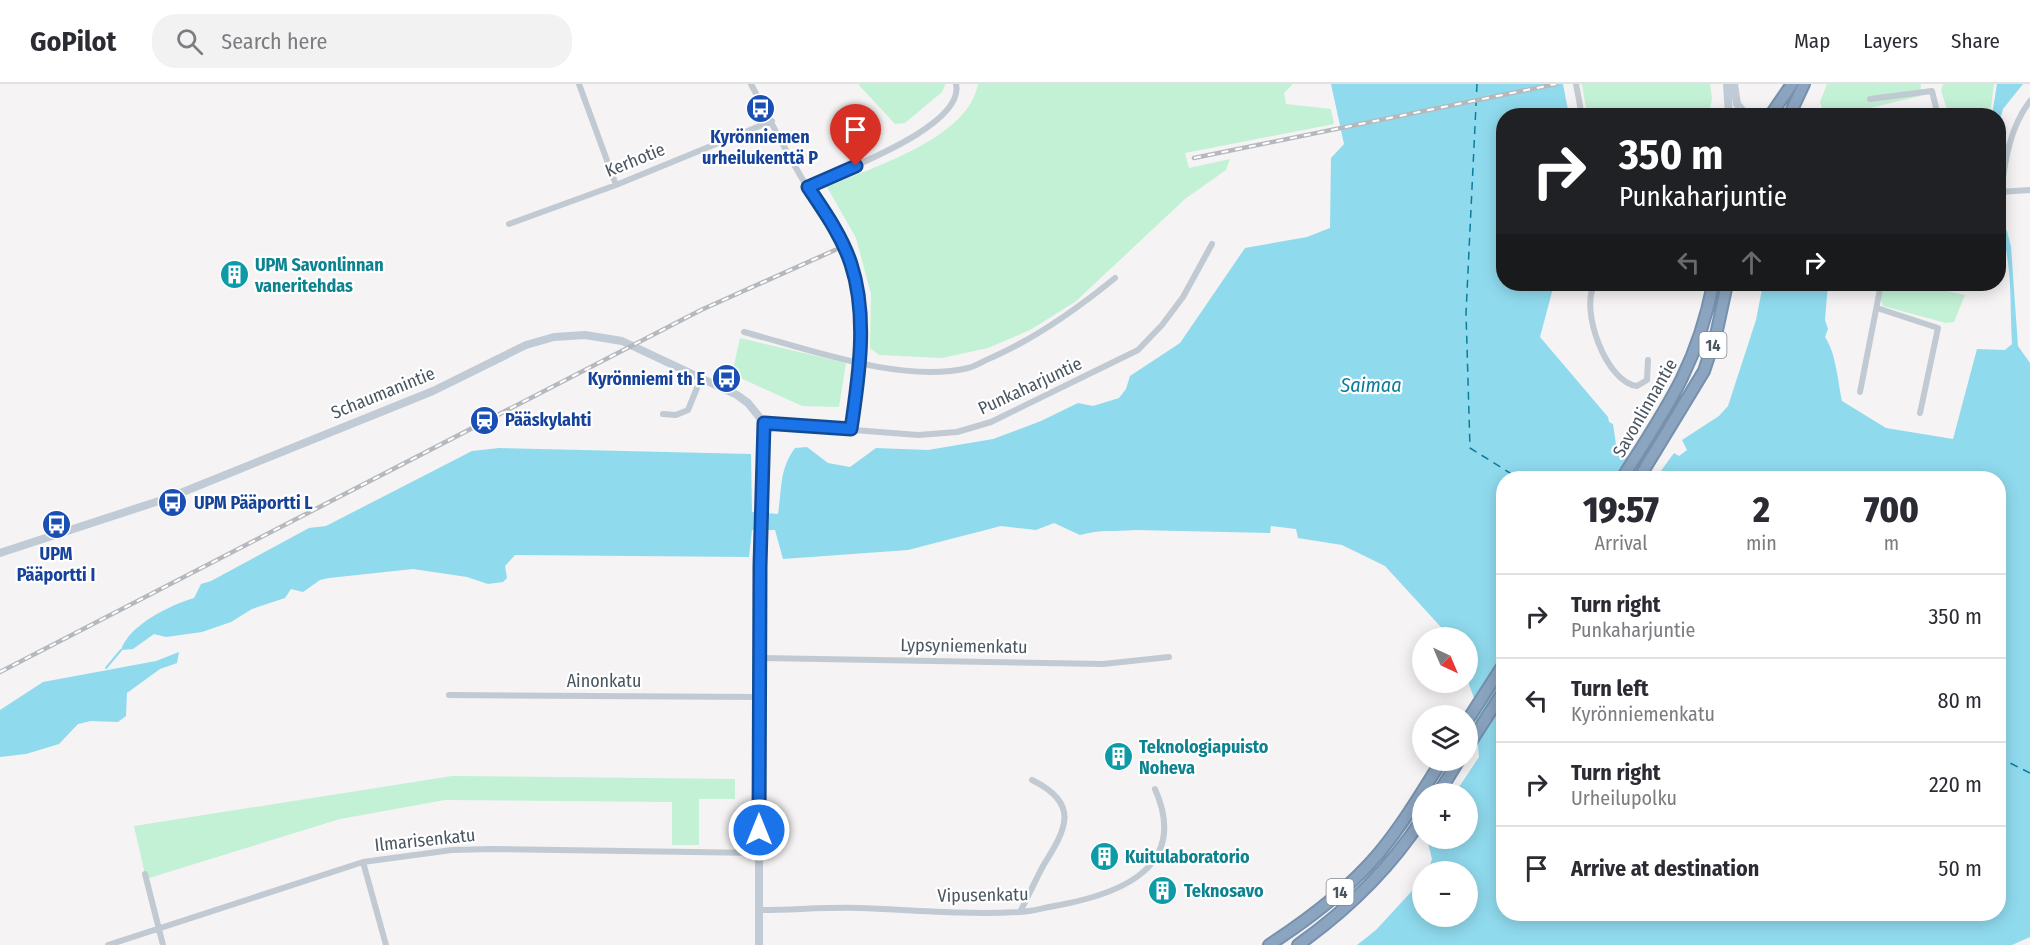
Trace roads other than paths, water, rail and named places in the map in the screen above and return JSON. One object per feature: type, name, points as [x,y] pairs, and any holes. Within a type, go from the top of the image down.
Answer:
[{"type":"highway","points":[[1776,108],[1792,84]]},
{"type":"highway","points":[[1793,108],[1804,84]]},
{"type":"highway","name":"Savonlinnantie","points":[[1627,471],[1675,396],[1698,343],[1711,291]]},
{"type":"highway","name":"Savonlinnantie","points":[[1643,471],[1687,403],[1711,353],[1725,291]]},
{"type":"highway","points":[[1477,705],[1496,676]]},
{"type":"highway","points":[[1478,731],[1496,703]]},
{"type":"highway","name":"14","points":[[1269,945],[1312,916],[1346,887],[1378,854],[1399,828],[1435,771]]},
{"type":"highway","name":"14","points":[[1298,945],[1356,900],[1391,862],[1412,834]]},
{"type":"street","points":[[579,84],[616,185]]},
{"type":"street","points":[[751,84],[808,187],[836,231],[851,264],[858,298],[858,362],[851,429]]},
{"type":"street","points":[[808,187],[894,149],[926,129],[951,106],[957,96],[956,84]]},
{"type":"street","points":[[1575,84],[1580,108]]},
{"type":"street","points":[[1727,84],[1728,108]]},
{"type":"street","points":[[1734,84],[1737,104],[1740,108]]},
{"type":"street","points":[[1870,99],[1932,91],[1936,108]]},
{"type":"street","points":[[2006,159],[2019,116],[2030,101]]},
{"type":"street","name":"Kerhotie","points":[[509,224],[616,185],[772,121]]},
{"type":"street","points":[[2006,192],[2030,190]]},
{"type":"street","name":"Punkaharjuntie","points":[[764,423],[918,435],[957,432],[991,423],[1138,350],[1162,325],[1183,297],[1212,244]]},
{"type":"street","points":[[744,332],[858,362],[916,372],[968,368],[1019,345],[1051,326],[1116,278]]},
{"type":"street","points":[[1592,291],[1588,300],[1599,348],[1609,363],[1633,386],[1647,380],[1648,360]]},
{"type":"street","points":[[1860,392],[1880,291]]},
{"type":"street","points":[[1877,308],[1938,328],[1920,413]]},
{"type":"street","name":"Schaumanintie","points":[[0,553],[168,498],[433,391],[526,345],[554,336],[585,335],[622,341],[737,395],[748,403],[764,423]]},
{"type":"street","points":[[663,414],[676,415],[688,410],[701,378]]},
{"type":"street","points":[[759,945],[759,658],[764,423]]},
{"type":"street","name":"Lypsyniemenkatu","points":[[759,658],[1103,664],[1168,657]]},
{"type":"street","name":"Ainonkatu","points":[[449,695],[759,697]]},
{"type":"street","points":[[1020,912],[1060,841],[1066,824],[1059,798],[1032,780]]},
{"type":"street","name":"Vipusenkatu","points":[[759,910],[855,908],[1020,912],[1104,894],[1131,882],[1148,869],[1161,849],[1166,829],[1165,817],[1155,789]]},
{"type":"street","name":"Ilmarisenkatu","points":[[108,945],[363,862],[462,849],[759,852]]},
{"type":"street","points":[[363,862],[386,945]]},
{"type":"street","points":[[145,874],[163,945]]},
{"type":"water","name":"Saimaa","points":[[1331,84],[1563,84],[1568,108],[1496,108],[1496,291],[1552,291],[1540,337],[1608,417],[1609,422],[1613,424],[1616,444],[1625,455],[1651,471],[1496,471],[1496,921],[2006,921],[2006,471],[1661,471],[1674,453],[1679,456],[1687,450],[1682,440],[1719,416],[1728,406],[1756,320],[1762,291],[1827,291],[1825,320],[1828,329],[1825,337],[1834,359],[1842,401],[1886,428],[1953,439],[1977,349],[2005,350],[2012,344],[2006,230],[2011,247],[2018,346],[2030,363],[2030,937],[2012,945],[1357,945],[1376,930],[1412,891],[1412,927],[1478,927],[1478,861],[1431,861],[1430,849],[1478,849],[1478,783],[1462,783],[1470,771],[1478,771],[1478,705],[1475,705],[1472,693],[1478,693],[1478,627],[1441,627],[1385,566],[1342,545],[1298,538],[1296,529],[1271,526],[1270,533],[1135,530],[1101,531],[1080,535],[1054,523],[1036,530],[1001,526],[908,550],[783,559],[775,530],[752,530],[749,557],[515,555],[505,566],[507,578],[503,582],[488,584],[467,577],[413,569],[329,578],[320,580],[303,592],[291,589],[285,598],[252,609],[231,622],[202,632],[166,637],[154,634],[133,649],[121,650],[125,641],[141,624],[162,611],[194,598],[201,584],[211,581],[309,528],[326,526],[472,451],[499,448],[751,454],[752,512],[778,514],[786,464],[795,448],[807,447],[828,463],[850,467],[876,448],[928,450],[993,439],[1041,421],[1078,403],[1093,406],[1119,398],[1126,389],[1130,376],[1180,343],[1245,248],[1307,237],[1330,228],[1331,158],[1344,144]]},
{"type":"water","points":[[1997,84],[2023,84],[2004,108],[1993,108]]},
{"type":"water","points":[[179,652],[177,663],[160,669],[127,693],[126,716],[118,722],[91,721],[78,724],[59,744],[26,754],[0,757],[0,710],[43,682],[156,661]]},
{"type":"waterway","points":[[106,668],[121,650]]},
{"type":"railway","points":[[1194,158],[1556,84]]},
{"type":"railway","points":[[0,672],[701,310],[835,250]]},
{"type":"place","name":"Kyrönniemen urheilukenttä P","points":[[760,108]]},
{"type":"place","name":"UPM Savonlinnan vaneritehdas","points":[[234,275]]},
{"type":"place","name":"Kyrönniemi th E","points":[[726,379]]},
{"type":"place","name":"Pääskylahti","points":[[484,420]]},
{"type":"place","name":"UPM Pääportti L","points":[[173,503]]},
{"type":"place","name":"UPM Pääportti I","points":[[56,525]]},
{"type":"place","name":"Teknologiapuisto Noheva","points":[[1118,757]]},
{"type":"place","name":"Kuitulaboratorio","points":[[1104,857]]},
{"type":"place","name":"Teknosavo","points":[[1163,891]]}]
